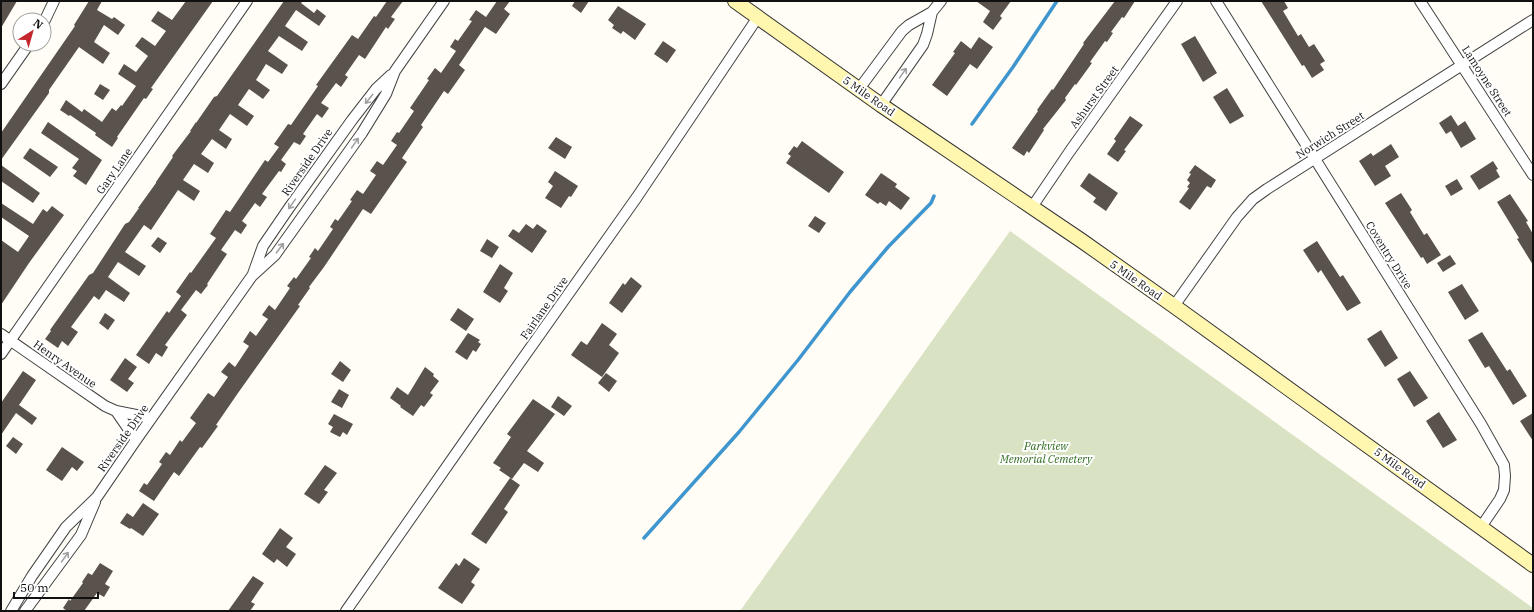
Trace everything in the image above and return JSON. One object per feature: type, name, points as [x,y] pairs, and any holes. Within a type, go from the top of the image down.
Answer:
[{"type":"main road","name":"5 Mile Road","points":[[735,1],[859,89],[1174,306],[1533,565]]},
{"type":"street","points":[[49,12],[54,1]]},
{"type":"street","name":"Gary Lane","points":[[1,354],[247,1]]},
{"type":"street","name":"Riverside Drive","points":[[11,611],[32,576],[66,527],[97,497],[252,276],[275,255],[362,133],[386,94],[396,71],[444,1]]},
{"type":"street","points":[[859,89],[902,31],[909,25],[932,12],[941,1]]},
{"type":"street","name":"Ashurst Street","points":[[1032,207],[1177,1]]},
{"type":"street","name":"Coventry Drive","points":[[1216,1],[1480,424],[1504,465],[1504,483],[1500,499],[1481,527]]},
{"type":"street","name":"Lamoyne Street","points":[[1420,1],[1533,175]]},
{"type":"street","points":[[881,104],[922,45],[927,34],[932,12]]},
{"type":"street","name":"Fairlane Drive","points":[[346,611],[637,198],[758,17]]},
{"type":"street","name":"Norwich Street","points":[[1174,306],[1244,208],[1267,189],[1533,20]]},
{"type":"street","points":[[1,84],[23,52]]},
{"type":"street","name":"Riverside Drive","points":[[252,276],[263,246],[289,208],[352,120],[376,90],[396,71]]},
{"type":"street","name":"Henry Avenue","points":[[1,334],[105,406],[116,411],[151,418]]},
{"type":"street","name":"Henry Avenue","points":[[116,411],[136,440]]},
{"type":"street","points":[[26,611],[81,535],[97,497]]},
{"type":"green space","name":"Parkview Memorial Cemetery","points":[[1010,231],[1533,608],[1533,611],[740,611]]},
{"type":"building","points":[[1,1],[17,1],[1,28]]},
{"type":"building","points":[[89,1],[102,1],[97,10],[112,19],[114,17],[125,25],[118,35],[104,25],[94,42],[110,53],[103,64],[79,47],[49,90],[49,93],[1,160],[1,133],[75,26],[74,25]]},
{"type":"building","points":[[186,1],[213,1],[151,88],[153,89],[146,99],[144,98],[117,137],[118,138],[112,147],[95,135],[96,133],[60,110],[66,100],[82,112],[84,109],[102,122],[112,108],[116,111],[121,105],[122,106],[136,86],[118,74],[124,64],[136,72],[148,56],[135,46],[142,37],[155,46],[166,31],[151,21],[158,11],[172,20]]},
{"type":"building","points":[[284,1],[303,1],[301,3],[314,13],[317,9],[326,16],[319,26],[296,10],[285,26],[308,42],[302,51],[279,36],[268,51],[288,65],[282,74],[266,64],[256,80],[270,90],[263,99],[249,89],[238,105],[254,116],[247,126],[230,114],[219,130],[232,139],[226,149],[212,139],[201,154],[214,163],[208,173],[194,164],[183,180],[200,191],[194,201],[178,190],[151,230],[144,225],[125,252],[146,266],[139,276],[118,262],[108,277],[130,293],[124,302],[106,290],[99,300],[94,296],[71,327],[78,332],[68,346],[62,341],[58,348],[45,339],[51,331],[50,330],[89,275],[93,273],[125,224],[129,222],[156,183],[173,157],[172,156],[214,97],[217,96]]},
{"type":"building","points":[[387,1],[403,1],[391,17],[395,19],[388,29],[386,27],[365,59],[359,55],[345,75],[348,77],[341,87],[336,83],[321,103],[329,108],[322,118],[317,114],[303,134],[306,136],[300,145],[294,142],[281,160],[286,164],[262,194],[267,197],[260,207],[255,203],[242,221],[247,225],[241,234],[235,230],[221,250],[227,254],[207,284],[208,285],[201,294],[196,290],[181,310],[187,315],[165,345],[168,347],[162,357],[156,353],[149,364],[136,355],[167,311],[169,313],[181,296],[176,292],[216,238],[210,234],[226,210],[230,212],[265,160],[268,162],[279,147],[274,144],[288,124],[291,125],[318,86],[316,85],[352,35],[358,39],[374,16],[376,17]]},
{"type":"building","points":[[497,1],[510,1],[504,9],[510,14],[496,34],[485,27],[459,65],[465,70],[448,94],[444,91],[421,125],[423,127],[402,158],[407,162],[371,214],[363,209],[309,287],[310,288],[298,305],[300,306],[238,393],[216,425],[218,426],[202,448],[200,447],[179,476],[174,472],[154,501],[139,491],[144,483],[147,485],[162,464],[159,462],[166,452],[170,455],[180,440],[182,442],[196,423],[190,418],[208,393],[214,397],[228,377],[221,372],[229,362],[235,367],[249,346],[243,342],[250,331],[256,336],[268,319],[262,315],[269,305],[275,310],[290,288],[287,286],[294,277],[296,279],[311,258],[309,257],[315,248],[318,251],[333,229],[330,227],[335,219],[338,221],[352,201],[350,200],[357,190],[363,194],[376,175],[370,171],[377,161],[383,165],[397,145],[391,141],[397,132],[399,133],[414,111],[410,108],[429,80],[427,79],[435,68],[441,73],[456,51],[450,47],[455,39],[458,41],[472,21],[469,20],[476,10],[486,17]]},
{"type":"building","points":[[575,1],[589,1],[581,13],[572,6]]},
{"type":"building","points":[[976,1],[1011,1],[1000,16],[1002,18],[993,30],[983,22],[990,11]]},
{"type":"building","points":[[1115,1],[1135,1],[1124,18],[1122,17],[1111,32],[1113,33],[1107,42],[1105,41],[1090,62],[1092,63],[1065,98],[1066,100],[1043,129],[1044,130],[1029,153],[1027,151],[1024,156],[1012,148],[1038,111],[1037,110],[1052,89],[1053,90],[1084,44],[1083,43]]},
{"type":"building","points":[[1261,1],[1284,1],[1288,8],[1283,11],[1298,36],[1301,34],[1309,47],[1314,44],[1325,61],[1320,64],[1324,70],[1312,78],[1304,65],[1302,66]]},
{"type":"building","points":[[618,6],[646,24],[635,40],[623,31],[621,34],[612,28],[614,25],[608,20]]},
{"type":"building","points":[[1195,36],[1217,73],[1203,82],[1181,44]]},
{"type":"building","points":[[979,37],[993,47],[977,69],[970,64],[947,96],[932,85],[955,53],[953,52],[961,41],[971,49]]},
{"type":"building","points":[[663,41],[676,50],[667,63],[654,54]]},
{"type":"building","points":[[100,84],[110,90],[103,100],[94,94]]},
{"type":"building","points":[[1227,88],[1244,116],[1230,124],[1213,97]]},
{"type":"building","points":[[1451,115],[1458,126],[1465,121],[1476,139],[1461,148],[1451,131],[1446,134],[1439,123]]},
{"type":"building","points":[[1130,116],[1143,125],[1124,150],[1126,151],[1118,162],[1107,154],[1116,141],[1114,139]]},
{"type":"building","points":[[48,122],[102,160],[86,185],[73,176],[77,171],[72,168],[79,159],[41,133]]},
{"type":"building","points":[[556,137],[572,147],[565,159],[548,148]]},
{"type":"building","points":[[802,141],[844,172],[829,193],[786,163],[791,156],[788,154],[794,146],[797,148]]},
{"type":"building","points":[[1391,144],[1399,157],[1385,166],[1391,176],[1375,186],[1359,161],[1371,153],[1373,156]]},
{"type":"building","points":[[30,148],[58,167],[50,177],[23,158]]},
{"type":"building","points":[[1493,161],[1498,169],[1496,170],[1500,177],[1479,190],[1470,176]]},
{"type":"building","points":[[1,165],[40,193],[33,203],[1,181]]},
{"type":"building","points":[[1195,165],[1216,180],[1211,188],[1207,186],[1190,210],[1179,202],[1189,188],[1187,187],[1190,183],[1187,180],[1191,174],[1189,173]]},
{"type":"building","points":[[555,171],[578,186],[561,208],[545,198],[553,186],[548,182]]},
{"type":"building","points":[[881,173],[897,184],[895,187],[910,198],[901,210],[889,201],[886,206],[880,202],[878,204],[865,195]]},
{"type":"building","points":[[1089,173],[1118,193],[1106,211],[1093,202],[1096,198],[1080,186]]},
{"type":"building","points":[[1457,179],[1463,189],[1451,196],[1445,186]]},
{"type":"building","points":[[1401,193],[1412,210],[1410,212],[1424,235],[1427,233],[1441,255],[1427,264],[1423,257],[1421,258],[1385,203]]},
{"type":"building","points":[[1510,194],[1528,221],[1526,222],[1533,234],[1533,265],[1517,239],[1519,238],[1497,202]]},
{"type":"building","points":[[1,203],[33,224],[43,209],[47,212],[52,206],[64,215],[1,305],[1,240],[18,252],[29,236],[1,217]]},
{"type":"building","points":[[815,216],[826,223],[819,233],[808,226]]},
{"type":"building","points":[[526,224],[533,229],[537,224],[547,231],[532,253],[508,236],[513,229],[519,233]]},
{"type":"building","points":[[158,237],[167,243],[160,253],[151,246]]},
{"type":"building","points":[[487,239],[499,247],[492,258],[480,251]]},
{"type":"building","points":[[1317,241],[1340,277],[1343,275],[1361,303],[1347,311],[1321,270],[1318,273],[1303,250]]},
{"type":"building","points":[[1450,255],[1456,264],[1443,272],[1437,263]]},
{"type":"building","points":[[500,264],[513,273],[504,288],[508,291],[500,303],[483,292]]},
{"type":"building","points":[[631,277],[642,286],[622,313],[609,303],[623,283],[625,285]]},
{"type":"building","points":[[1462,284],[1479,311],[1465,320],[1448,292]]},
{"type":"building","points":[[458,308],[474,319],[466,331],[450,320]]},
{"type":"building","points":[[105,313],[115,320],[108,330],[99,323]]},
{"type":"building","points":[[602,323],[617,334],[609,345],[619,353],[602,377],[571,355],[581,341],[587,345]]},
{"type":"building","points":[[1381,330],[1398,358],[1385,367],[1367,339]]},
{"type":"building","points":[[1482,332],[1507,371],[1510,369],[1527,396],[1513,405],[1489,366],[1485,368],[1468,340]]},
{"type":"building","points":[[468,333],[480,340],[478,342],[481,344],[476,352],[473,350],[467,360],[455,352]]},
{"type":"building","points":[[125,358],[137,367],[128,379],[134,383],[127,392],[110,380]]},
{"type":"building","points":[[340,361],[351,370],[343,382],[331,374]]},
{"type":"building","points":[[425,367],[434,374],[433,376],[439,381],[430,393],[433,395],[424,407],[421,405],[413,416],[390,398],[397,387],[408,395]]},
{"type":"building","points":[[23,371],[36,380],[19,405],[37,418],[32,425],[16,413],[1,435],[1,403]]},
{"type":"building","points":[[1410,371],[1428,398],[1414,407],[1397,379]]},
{"type":"building","points":[[606,373],[617,381],[609,392],[598,383]]},
{"type":"building","points":[[339,389],[349,395],[342,408],[331,402]]},
{"type":"building","points":[[558,396],[572,406],[564,416],[551,407]]},
{"type":"building","points":[[533,399],[555,414],[527,451],[544,463],[538,472],[524,463],[512,479],[499,470],[501,468],[493,463],[511,437],[507,434]]},
{"type":"building","points":[[1439,412],[1457,440],[1443,448],[1426,421]]},
{"type":"building","points":[[1533,413],[1533,441],[1520,421]]},
{"type":"building","points":[[334,414],[353,424],[347,435],[343,432],[340,437],[330,432],[333,427],[328,424]]},
{"type":"building","points":[[13,437],[23,444],[16,454],[6,446]]},
{"type":"building","points":[[62,447],[84,462],[77,471],[72,467],[62,481],[46,470]]},
{"type":"building","points":[[325,465],[337,473],[324,490],[328,492],[319,504],[304,494]]},
{"type":"building","points":[[510,478],[520,485],[504,509],[508,512],[486,544],[471,534]]},
{"type":"building","points":[[143,503],[159,514],[143,536],[120,523],[127,513],[133,517]]},
{"type":"building","points":[[280,528],[293,538],[286,547],[296,554],[287,567],[277,559],[274,563],[262,554]]},
{"type":"building","points":[[464,558],[480,569],[471,582],[475,585],[462,604],[438,588],[456,563],[459,566]]},
{"type":"building","points":[[100,563],[113,571],[105,584],[110,587],[104,597],[97,593],[84,611],[67,611],[63,608],[83,583],[82,582],[88,573],[92,575]]},
{"type":"building","points":[[253,576],[264,583],[251,602],[255,604],[250,611],[228,611]]},
{"type":"waterway","points":[[972,124],[1013,67],[1057,1]]},
{"type":"waterway","points":[[644,538],[739,432],[798,360],[850,292],[888,247],[931,203],[934,196]]}]
